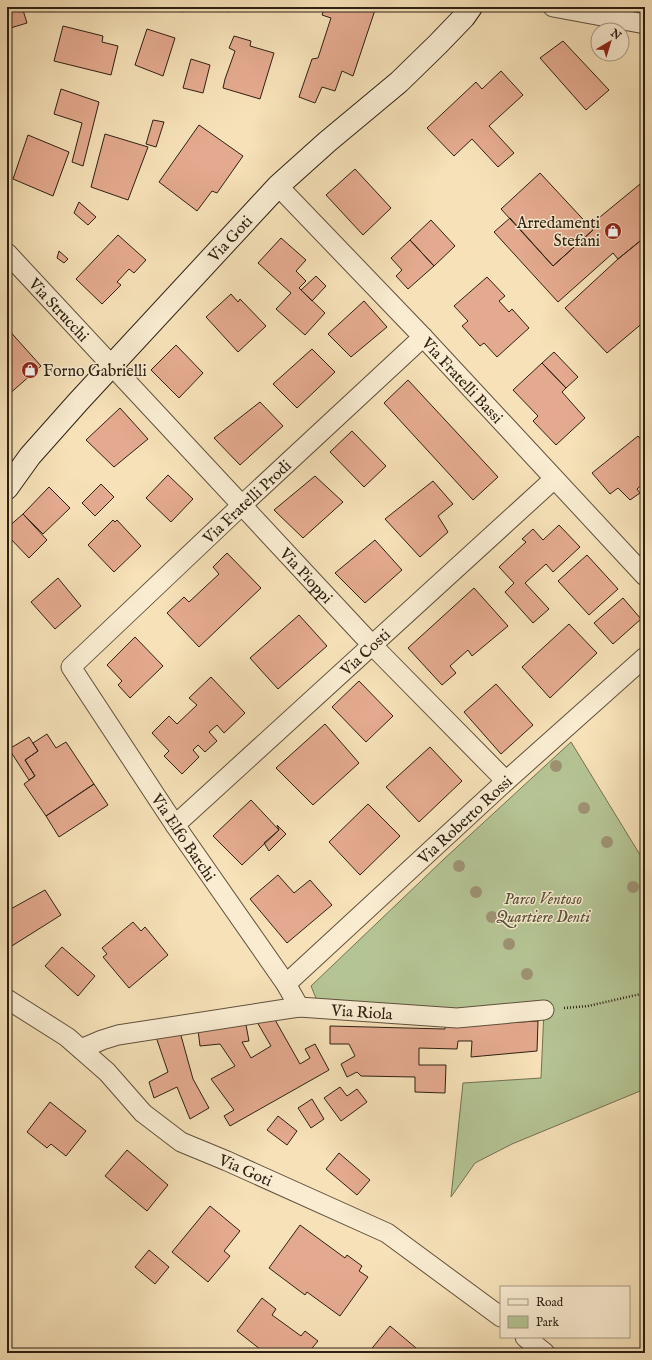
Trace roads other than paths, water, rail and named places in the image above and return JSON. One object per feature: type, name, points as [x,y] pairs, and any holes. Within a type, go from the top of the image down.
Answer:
[{"type":"street","name":"Via Goti","points":[[7,488],[30,456],[111,365],[278,186],[410,72],[444,39],[472,7]]},
{"type":"street","points":[[553,7],[645,24]]},
{"type":"street","name":"Via Fratelli Bassi","points":[[278,186],[423,337],[645,576]]},
{"type":"street","name":"Via Strucchi","points":[[7,253],[111,365]]},
{"type":"street","name":"Via Fratelli Prodi","points":[[71,667],[242,505],[423,337]]},
{"type":"street","name":"Via Pioppi","points":[[111,365],[372,645],[506,781]]},
{"type":"street","name":"Via Costi","points":[[175,825],[554,479]]},
{"type":"street","name":"Via Roberto Rossi","points":[[286,984],[506,781],[645,657]]},
{"type":"street","name":"Via Elfo Barchi","points":[[71,667],[175,825],[286,984],[299,1007]]},
{"type":"street","name":"Via Goti","points":[[7,999],[67,1037],[107,1072],[143,1113],[182,1142],[387,1234],[500,1316]]},
{"type":"street","name":"Via Riola","points":[[81,1049],[118,1035],[299,1007],[457,1018],[544,1010]]},
{"type":"street","points":[[526,1338],[545,1353]]},
{"type":"place","name":"Arredamenti Stefani","points":[[613,231]]},
{"type":"place","name":"Forno Gabrielli","points":[[30,370]]},
{"type":"park label","name":"Parco Ventoso Quartiere Denti","points":[[543,907]]}]
